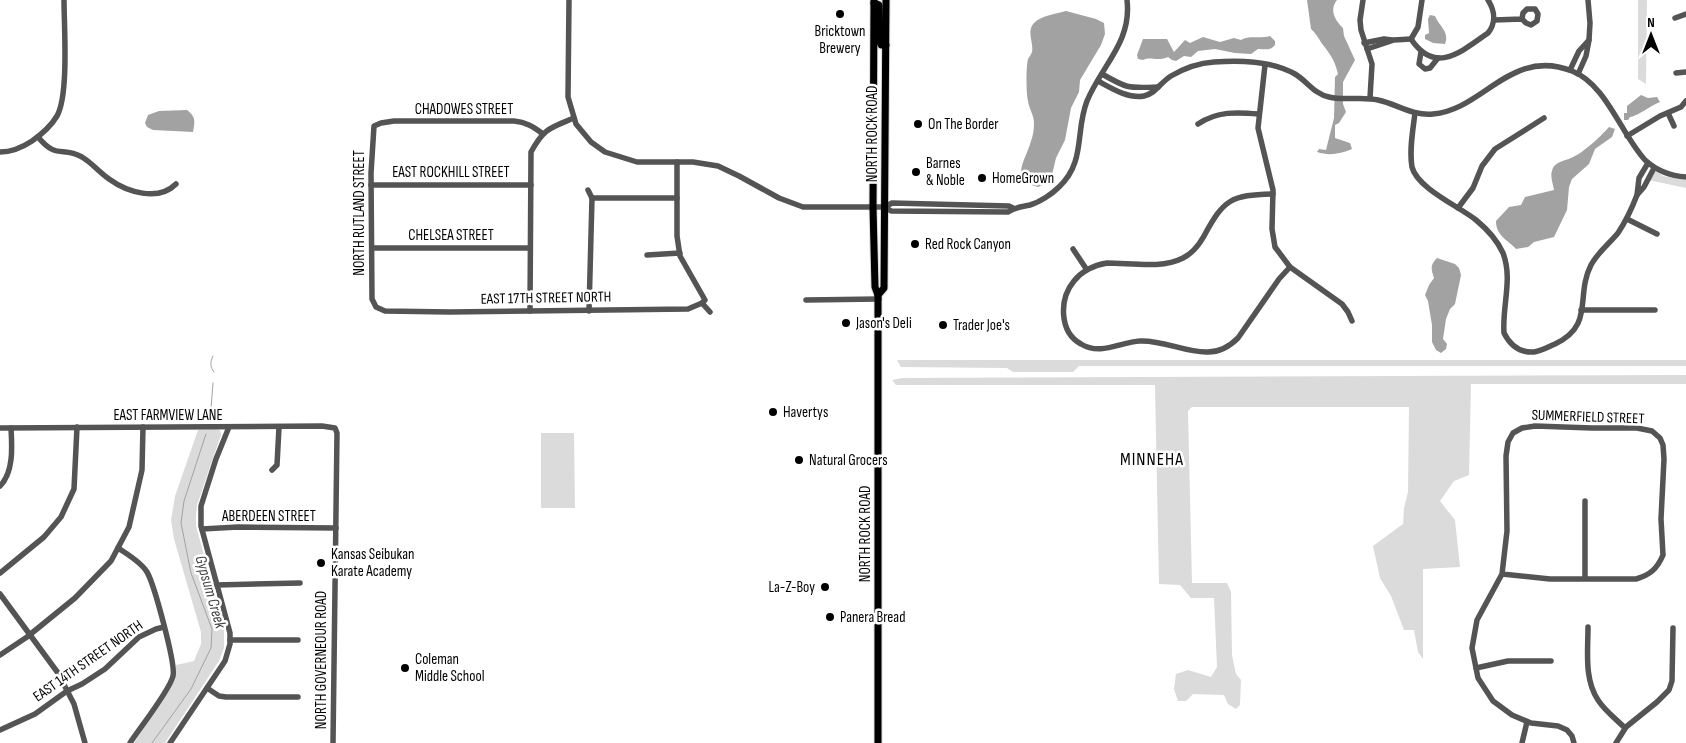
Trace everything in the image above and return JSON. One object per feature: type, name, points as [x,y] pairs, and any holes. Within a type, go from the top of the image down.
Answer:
[{"type":"main road","name":"NORTH ROCK ROAD","points":[[878,297],[884,288],[886,0]]},
{"type":"main road","name":"NORTH ROCK ROAD","points":[[874,1],[873,207],[875,287],[878,297],[878,743]]},
{"type":"main road","points":[[874,1],[879,5],[880,42],[881,45],[886,45]]},
{"type":"street","points":[[0,152],[17,150],[38,137],[58,115],[64,88],[64,0]]},
{"type":"street","points":[[569,0],[568,97],[576,124],[591,142],[605,152],[637,162],[693,162],[718,166],[779,198],[802,207],[885,207],[891,211],[936,212],[1008,212],[1013,208],[1033,204],[1059,187],[1076,163],[1087,102],[1122,40],[1127,25],[1128,0]]},
{"type":"street","points":[[1363,0],[1360,20],[1364,42],[1372,64],[1370,98]]},
{"type":"street","points":[[1411,38],[1418,26],[1422,0]]},
{"type":"street","points":[[1411,38],[1421,52],[1438,58],[1451,56],[1492,28],[1494,20],[1492,6],[1488,0]]},
{"type":"street","points":[[1578,74],[1586,56],[1589,40],[1588,0]]},
{"type":"street","points":[[1675,18],[1686,14]]},
{"type":"street","points":[[1494,20],[1522,19]]},
{"type":"street","points":[[1364,42],[1411,38]]},
{"type":"street","points":[[1367,50],[1394,40]]},
{"type":"street","points":[[1570,70],[1578,51],[1589,40]]},
{"type":"street","points":[[1421,52],[1420,64],[1424,69],[1430,68],[1438,58]]},
{"type":"street","points":[[1098,80],[1115,90],[1146,96],[1154,92],[1170,76],[1201,64],[1236,61],[1265,64],[1297,75],[1315,91],[1330,97],[1370,98],[1415,113],[1434,114],[1454,108],[1513,73],[1524,69],[1548,66],[1570,70],[1596,89],[1639,154],[1654,168],[1663,173],[1686,177]]},
{"type":"street","points":[[1265,64],[1258,128],[1271,178],[1273,238],[1278,252],[1290,267],[1342,304],[1352,321]]},
{"type":"street","points":[[1676,72],[1686,72]]},
{"type":"street","points":[[1102,74],[1126,87],[1142,89],[1158,87]]},
{"type":"street","points":[[1627,136],[1686,101]]},
{"type":"street","points":[[1198,124],[1213,116],[1235,112],[1259,114]]},
{"type":"street","points":[[1415,113],[1412,169],[1424,184],[1491,234],[1502,252],[1508,277],[1504,333],[1515,348],[1526,352],[1543,350],[1564,340],[1576,329],[1582,310],[1589,268],[1596,256],[1616,235],[1627,219],[1638,195],[1654,168]]},
{"type":"street","points":[[1668,113],[1674,126]]},
{"type":"street","points":[[530,311],[531,152],[539,137],[549,129],[574,118]]},
{"type":"street","points":[[1458,208],[1473,188],[1482,166],[1495,148],[1544,118]]},
{"type":"street","name":"CHADOWES STREET","points":[[381,123],[394,121],[522,122],[533,126],[543,134]]},
{"type":"street","name":"NORTH RUTLAND STREET","points":[[376,307],[372,300],[372,142],[374,126],[381,123]]},
{"type":"street","points":[[38,137],[51,150],[81,157],[110,180],[135,192],[158,194],[176,184]]},
{"type":"street","points":[[677,162],[677,236],[680,253],[705,300],[702,303],[710,312]]},
{"type":"street","points":[[1638,195],[1639,178],[1648,163]]},
{"type":"street","name":"EAST ROCKHILL STREET","points":[[371,185],[531,185]]},
{"type":"street","points":[[588,190],[592,198],[589,311]]},
{"type":"street","points":[[1273,194],[1245,195],[1228,202],[1214,218],[1198,246],[1184,258],[1166,264],[1107,263],[1087,270],[1075,279],[1070,287],[1063,311],[1066,326],[1070,334],[1080,344],[1098,350],[1131,342],[1148,341],[1196,351],[1216,351],[1232,344],[1238,338],[1279,279],[1290,267]]},
{"type":"street","points":[[592,198],[677,198]]},
{"type":"street","points":[[1627,219],[1657,234]]},
{"type":"street","name":"CHELSEA STREET","points":[[372,248],[530,248]]},
{"type":"street","points":[[1073,248],[1087,270]]},
{"type":"street","points":[[646,255],[680,253]]},
{"type":"street","points":[[806,300],[878,297]]},
{"type":"street","name":"EAST 17TH STREET NORTH","points":[[376,307],[385,311],[589,311],[688,309],[702,303]]},
{"type":"street","points":[[1582,310],[1656,310]]},
{"type":"street","name":"EAST FARMVIEW LANE","points":[[0,428],[322,426],[335,428]]},
{"type":"street","name":"SUMMERFIELD STREET","points":[[1502,574],[1507,531],[1506,456],[1508,442],[1514,433],[1522,428],[1535,426],[1637,428],[1652,431],[1663,445],[1664,459],[1662,486],[1663,555],[1659,566],[1650,574],[1636,578],[1585,578]]},
{"type":"street","points":[[0,573],[44,537],[61,517],[74,489],[77,427]]},
{"type":"street","points":[[0,655],[75,598],[111,561],[129,527],[142,470],[143,427]]},
{"type":"street","points":[[170,743],[225,661],[230,640],[202,529],[201,506],[216,459],[229,427]]},
{"type":"street","points":[[272,470],[276,465],[279,427]]},
{"type":"street","points":[[0,486],[6,479],[12,450],[11,428]]},
{"type":"street","name":"NORTH GOVERNEOUR ROAD","points":[[333,743],[337,463],[337,433],[335,428]]},
{"type":"street","points":[[1574,743],[1572,736],[1567,730],[1558,726],[1528,722],[1512,716],[1493,701],[1478,678],[1472,648],[1477,620],[1502,574],[1550,579],[1585,578],[1585,501]]},
{"type":"street","name":"ABERDEEN STREET","points":[[202,529],[238,527],[336,528]]},
{"type":"street","points":[[118,548],[132,557],[147,572],[164,627],[173,665],[173,676],[130,743]]},
{"type":"street","points":[[216,585],[300,583]]},
{"type":"street","points":[[0,594],[58,673],[74,704],[85,743]]},
{"type":"street","name":"EAST 14TH STREET NORTH","points":[[0,730],[34,714],[67,691],[82,684],[105,668],[140,638],[156,629],[164,627]]},
{"type":"street","points":[[1588,627],[1588,674],[1590,682],[1598,699],[1625,728]]},
{"type":"street","points":[[1616,743],[1625,728],[1669,690],[1672,681],[1673,628]]},
{"type":"street","points":[[230,640],[298,640]]},
{"type":"street","points":[[1476,668],[1508,661],[1551,660]]},
{"type":"street","points":[[207,688],[219,696],[226,697],[298,697]]},
{"type":"street","points":[[1522,743],[1528,722]]},
{"type":"shaded area","points":[[1307,0],[1337,0],[1333,7],[1334,15],[1343,28],[1344,36],[1355,60],[1343,82],[1343,104],[1346,112],[1339,123],[1335,125],[1335,138],[1350,143],[1352,149],[1339,153],[1326,154],[1317,152],[1319,149],[1326,150],[1334,118],[1335,77],[1338,74],[1336,65],[1330,55],[1311,29]]},
{"type":"shaded area","points":[[1638,0],[1647,0],[1646,84],[1638,79]]},
{"type":"shaded area","points":[[1066,11],[1104,23],[1105,34],[1101,45],[1080,80],[1079,92],[1071,108],[1065,140],[1056,158],[1051,179],[1038,187],[1029,184],[1021,174],[1021,168],[1034,128],[1034,120],[1027,97],[1027,63],[1032,52],[1030,33],[1034,23],[1041,18]]},
{"type":"shaded area","points":[[1430,15],[1435,16],[1445,33],[1445,44],[1433,43],[1425,39],[1425,35],[1429,33],[1428,19]]},
{"type":"shaded area","points":[[1270,36],[1275,41],[1273,47],[1258,49],[1251,54],[1215,49],[1198,51],[1191,57],[1184,56],[1176,61],[1168,57],[1143,60],[1138,59],[1137,55],[1143,39],[1167,39],[1174,52],[1185,40],[1190,43],[1203,37],[1220,42],[1234,38],[1241,40]]},
{"type":"shaded area","points":[[1641,95],[1648,98],[1657,97],[1660,102],[1630,117],[1628,120],[1624,120],[1627,106]]},
{"type":"shaded area","points":[[187,110],[194,120],[193,132],[153,130],[147,127],[145,123],[148,115],[159,111]]},
{"type":"shaded area","points":[[1609,127],[1615,129],[1612,137],[1595,149],[1589,164],[1572,179],[1569,187],[1567,210],[1554,237],[1534,242],[1528,247],[1516,249],[1500,234],[1496,221],[1509,207],[1521,205],[1525,197],[1554,190],[1551,173],[1555,165],[1582,152]]},
{"type":"shaded area","points":[[1654,168],[1663,176],[1686,180],[1686,188],[1648,180]]},
{"type":"shaded area","points":[[1437,258],[1455,264],[1459,268],[1461,275],[1455,304],[1450,309],[1446,319],[1443,339],[1447,344],[1446,349],[1441,353],[1436,350],[1432,342],[1432,325],[1428,301],[1425,295],[1434,278],[1432,267]]},
{"type":"shaded area","points":[[897,360],[1686,360],[1686,366],[1079,366],[1073,372],[1013,372],[1007,368],[901,367]]},
{"type":"shaded area","points":[[1686,375],[1686,384],[1471,384],[1469,475],[1454,481],[1440,501],[1455,520],[1460,567],[1423,569],[1423,659],[1418,652],[1414,630],[1404,630],[1391,596],[1380,578],[1373,546],[1403,524],[1408,492],[1409,407],[1192,407],[1188,411],[1192,583],[1227,583],[1231,592],[1232,655],[1236,674],[1241,680],[1240,705],[1236,709],[1228,704],[1224,695],[1193,694],[1186,701],[1178,701],[1174,689],[1176,674],[1188,670],[1211,677],[1217,667],[1214,598],[1191,598],[1180,585],[1159,584],[1155,385],[896,385],[892,380],[902,378]]},
{"type":"shaded area","points":[[198,430],[220,430],[221,435],[197,505],[196,526],[224,628],[224,648],[219,661],[165,743],[134,743],[175,680],[176,665],[194,661],[201,644],[201,632],[174,539],[171,520],[175,496]]},
{"type":"shaded area","points":[[541,433],[574,433],[575,508],[541,508]]},
{"type":"waterway","name":"Gypsum Creek","points":[[213,356],[211,364],[214,372]]},
{"type":"waterway","name":"Gypsum Creek","points":[[210,421],[213,383]]},
{"type":"waterway","name":"Gypsum Creek","points":[[152,743],[191,689],[211,648],[212,629],[191,573],[181,523],[184,501],[206,434]]},
{"type":"place","name":"Bricktown Brewery","points":[[840,14]]},
{"type":"place","name":"On The Border","points":[[918,124]]},
{"type":"place","name":"Barnes & Noble","points":[[916,172]]},
{"type":"place","name":"HomeGrown","points":[[982,178]]},
{"type":"place","name":"Red Rock Canyon","points":[[915,244]]},
{"type":"place","name":"Jason's Deli","points":[[846,323]]},
{"type":"place","name":"Trader Joe's","points":[[943,325]]},
{"type":"place","name":"Havertys","points":[[773,412]]},
{"type":"place","name":"Natural Grocers","points":[[799,460]]},
{"type":"place","name":"Kansas Seibukan Karate Academy","points":[[321,563]]},
{"type":"place","name":"La-Z-Boy","points":[[825,587]]},
{"type":"place","name":"Panera Bread","points":[[830,617]]},
{"type":"place","name":"Coleman Middle School","points":[[405,668]]},
{"type":"district","name":"MINNEHA","points":[[1152,459]]}]
